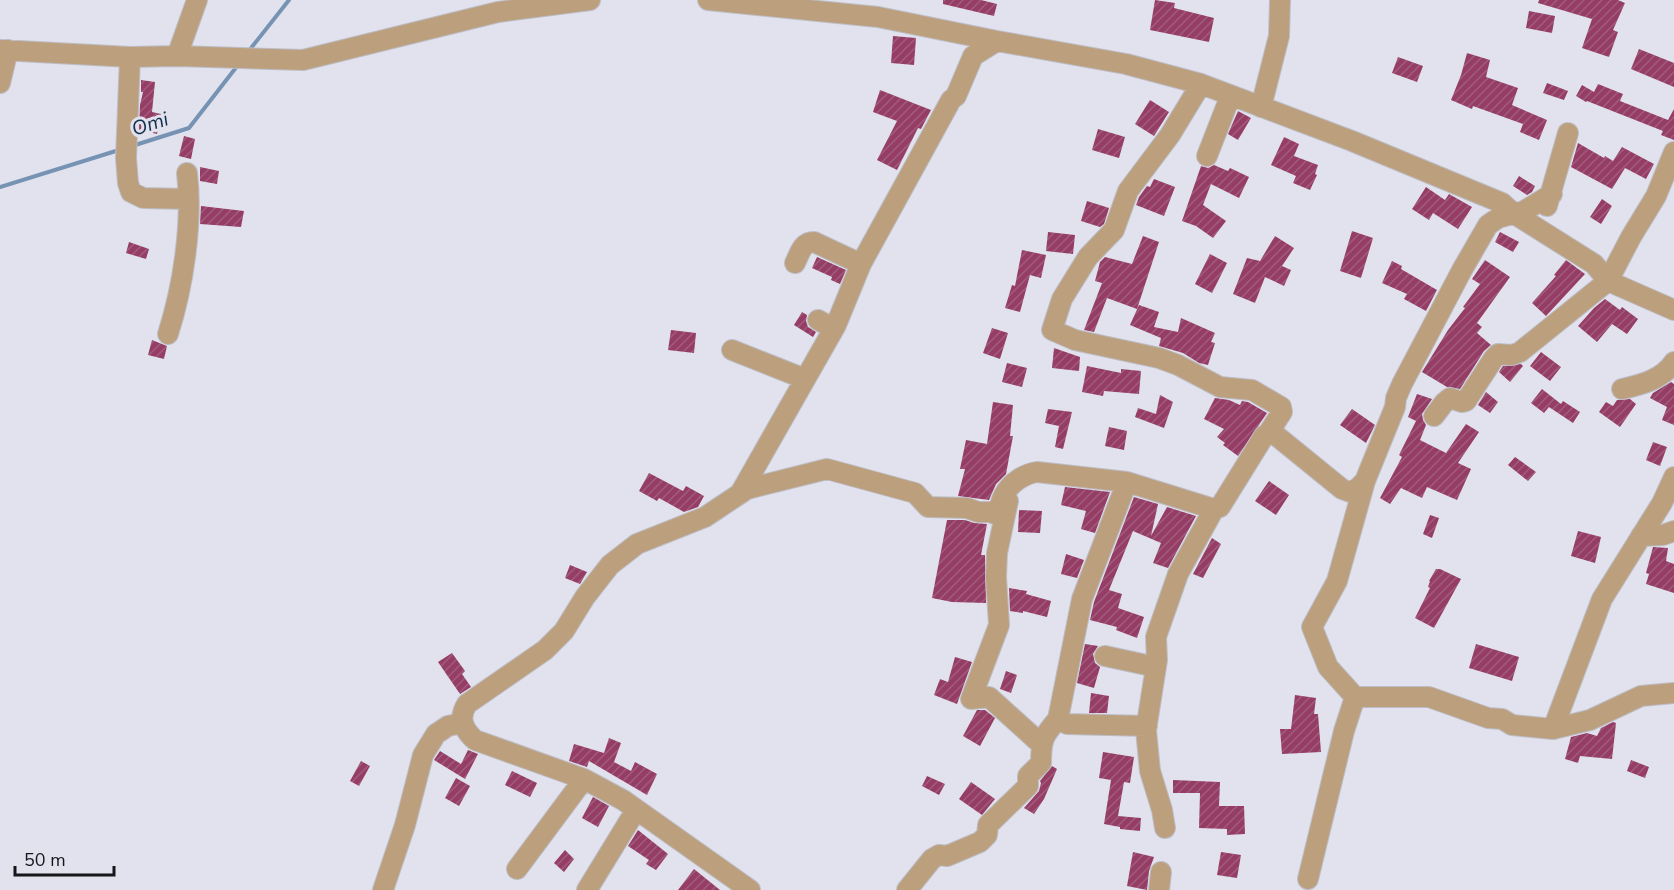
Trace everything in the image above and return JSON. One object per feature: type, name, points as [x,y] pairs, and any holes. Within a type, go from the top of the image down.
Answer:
[{"type":"street","points":[[177,56],[197,0]]},
{"type":"street","points":[[0,83],[4,50],[130,57],[177,56],[303,60],[498,12],[590,0]]},
{"type":"street","points":[[708,0],[878,17],[1126,64],[1201,84],[1230,97],[1352,141],[1502,203],[1513,213],[1594,264],[1608,281],[1674,310]]},
{"type":"street","points":[[1261,107],[1279,36],[1280,0]]},
{"type":"street","points":[[741,492],[805,379],[827,323],[951,100],[956,96],[973,56],[997,41]]},
{"type":"street","points":[[130,57],[126,158],[131,192],[143,198],[188,199]]},
{"type":"street","points":[[750,890],[636,810],[584,779],[475,740],[466,733],[462,723],[463,711],[467,704],[545,650],[564,632],[585,597],[610,566],[638,544],[705,517],[741,492],[827,469],[915,493],[928,507],[967,507],[978,512],[995,514],[999,510],[1004,494],[1012,486],[1027,473],[1037,472],[1127,482],[1214,509],[1220,507],[1264,436],[1282,412],[1281,407],[1252,390],[1220,387],[1178,365],[1159,358],[1075,340],[1052,330],[1062,299],[1088,257],[1114,230],[1128,192],[1170,135],[1201,84]]},
{"type":"street","points":[[1207,156],[1230,97]]},
{"type":"street","points":[[1543,232],[1547,203],[1552,194],[1568,133]]},
{"type":"street","points":[[1434,416],[1450,398],[1466,402],[1498,354],[1512,355],[1520,352],[1608,281],[1656,196],[1674,152]]},
{"type":"street","points":[[168,334],[181,286],[188,199],[186,174]]},
{"type":"street","points":[[1552,194],[1524,211],[1498,218],[1488,225],[1461,270],[1399,391],[1395,408],[1365,481],[1337,580],[1312,627],[1328,667],[1355,697],[1429,697],[1488,718],[1502,719],[1512,725],[1553,729],[1590,720],[1641,696],[1674,693]]},
{"type":"street","points":[[795,262],[803,245],[814,242],[861,264]]},
{"type":"street","points":[[732,350],[805,379]]},
{"type":"street","points":[[1622,390],[1646,383],[1668,371],[1674,362]]},
{"type":"street","points":[[1269,432],[1342,489],[1350,492],[1365,481]]},
{"type":"street","points":[[1553,729],[1602,599],[1662,503],[1674,477]]},
{"type":"street","points":[[907,890],[932,859],[939,855],[947,856],[980,842],[987,835],[988,825],[1028,786],[1028,776],[1041,763],[1041,744],[1044,735],[1058,719],[1082,599],[1127,482]]},
{"type":"street","points":[[1012,486],[998,553],[996,578],[999,625],[971,699],[989,698],[1041,744]]},
{"type":"street","points":[[1165,828],[1150,771],[1147,726],[1156,667],[1156,637],[1178,574],[1214,509]]},
{"type":"street","points":[[1641,536],[1663,535],[1674,531]]},
{"type":"street","points":[[1105,656],[1156,667]]},
{"type":"street","points":[[1308,879],[1344,731],[1355,697]]},
{"type":"street","points":[[1058,719],[1066,724],[1147,726]]},
{"type":"street","points":[[383,890],[405,825],[423,755],[436,734],[448,726],[462,723]]},
{"type":"street","points":[[517,869],[584,779]]},
{"type":"street","points":[[587,890],[636,810]]},
{"type":"building","points":[[943,0],[981,0],[997,4],[994,16],[943,4]]},
{"type":"building","points":[[1155,0],[1175,3],[1174,8],[1214,18],[1209,42],[1150,30]]},
{"type":"building","points":[[1539,0],[1618,0],[1625,3],[1613,30],[1618,32],[1609,57],[1582,48],[1592,19],[1538,3]]},
{"type":"building","points":[[1529,11],[1555,16],[1552,33],[1526,28]]},
{"type":"building","points":[[893,36],[916,38],[914,65],[891,63]]},
{"type":"building","points":[[1639,49],[1674,63],[1674,87],[1631,69]]},
{"type":"building","points":[[1467,53],[1490,60],[1486,77],[1518,88],[1512,105],[1547,120],[1539,140],[1520,132],[1523,124],[1473,106],[1472,109],[1451,100]]},
{"type":"building","points":[[1398,57],[1423,66],[1417,82],[1392,73]]},
{"type":"building","points":[[141,80],[155,82],[152,112],[161,114],[157,134],[139,130],[143,92],[141,92]]},
{"type":"building","points":[[1547,83],[1568,91],[1564,100],[1543,93]]},
{"type":"building","points":[[1598,84],[1623,94],[1620,101],[1668,120],[1674,109],[1674,140],[1661,135],[1663,131],[1586,102],[1576,96],[1582,85],[1594,92]]},
{"type":"building","points":[[880,90],[931,110],[921,129],[918,128],[897,170],[877,160],[897,121],[873,112]]},
{"type":"building","points":[[1150,100],[1169,112],[1154,136],[1135,124]]},
{"type":"building","points":[[1238,111],[1251,118],[1238,140],[1228,134]]},
{"type":"building","points":[[1098,129],[1125,137],[1119,158],[1092,150]]},
{"type":"building","points":[[184,136],[195,139],[191,159],[179,156]]},
{"type":"building","points":[[1284,137],[1299,144],[1294,156],[1318,165],[1315,174],[1317,175],[1310,190],[1293,183],[1296,176],[1271,165]]},
{"type":"building","points":[[1578,143],[1613,161],[1622,147],[1654,164],[1646,179],[1625,168],[1612,189],[1571,167]]},
{"type":"building","points":[[1214,165],[1228,171],[1230,168],[1249,177],[1239,198],[1211,184],[1203,205],[1226,221],[1213,238],[1196,226],[1182,221],[1201,166],[1208,168]]},
{"type":"building","points":[[200,167],[219,171],[217,184],[200,181]]},
{"type":"building","points":[[1519,176],[1535,186],[1527,195],[1513,186]]},
{"type":"building","points":[[1154,179],[1175,187],[1164,216],[1136,205],[1139,197],[1147,186],[1150,187]]},
{"type":"building","points":[[1426,187],[1445,200],[1449,194],[1472,207],[1458,229],[1433,213],[1429,220],[1412,209]]},
{"type":"building","points":[[1602,199],[1612,206],[1601,224],[1590,217]]},
{"type":"building","points":[[1087,201],[1109,208],[1104,224],[1100,227],[1081,221]]},
{"type":"building","points":[[201,206],[244,211],[241,227],[200,224]]},
{"type":"building","points":[[1352,231],[1373,238],[1361,278],[1340,271]]},
{"type":"building","points":[[1048,232],[1075,235],[1073,254],[1046,251]]},
{"type":"building","points":[[1500,232],[1519,242],[1513,252],[1495,242]]},
{"type":"building","points":[[1143,236],[1159,242],[1137,309],[1107,298],[1094,332],[1084,330],[1102,283],[1095,281],[1100,262],[1105,257],[1132,264]]},
{"type":"building","points":[[1275,236],[1294,248],[1282,266],[1291,270],[1284,286],[1265,277],[1255,303],[1233,294],[1247,258],[1260,261]]},
{"type":"building","points":[[129,242],[149,249],[146,259],[126,253]]},
{"type":"building","points":[[1022,250],[1046,255],[1041,278],[1030,275],[1020,312],[1005,308],[1012,285],[1015,286]]},
{"type":"building","points":[[1210,254],[1227,263],[1212,293],[1195,284]]},
{"type":"building","points":[[817,257],[846,270],[840,284],[831,280],[832,277],[812,268]]},
{"type":"building","points":[[1485,260],[1510,277],[1477,323],[1482,327],[1477,333],[1491,345],[1484,351],[1460,389],[1447,387],[1422,372],[1480,284],[1472,279]]},
{"type":"building","points":[[1566,260],[1585,274],[1546,316],[1532,303],[1556,276],[1554,275]]},
{"type":"building","points":[[1392,261],[1402,266],[1401,269],[1437,290],[1426,311],[1404,299],[1407,294],[1382,283]]},
{"type":"building","points":[[1605,299],[1620,310],[1622,307],[1638,319],[1627,334],[1612,324],[1597,342],[1578,326]]},
{"type":"building","points":[[1139,305],[1159,312],[1154,327],[1178,332],[1181,318],[1215,333],[1211,342],[1215,343],[1208,365],[1199,363],[1183,353],[1159,346],[1161,338],[1130,325]]},
{"type":"building","points":[[802,312],[807,315],[808,327],[816,332],[813,337],[794,325]]},
{"type":"building","points":[[992,328],[1008,333],[1000,359],[983,353]]},
{"type":"building","points":[[671,330],[696,333],[694,353],[668,350]]},
{"type":"building","points":[[152,340],[167,346],[164,359],[148,355]]},
{"type":"building","points":[[1054,348],[1080,357],[1079,371],[1052,368]]},
{"type":"building","points":[[1541,352],[1561,367],[1550,381],[1530,366]]},
{"type":"building","points":[[1007,363],[1027,368],[1022,387],[1002,382]]},
{"type":"building","points":[[1521,364],[1523,366],[1510,382],[1499,372],[1503,366]]},
{"type":"building","points":[[1087,366],[1121,373],[1121,369],[1141,371],[1139,394],[1104,391],[1103,396],[1082,392]]},
{"type":"building","points":[[1671,382],[1674,384],[1674,425],[1662,420],[1667,407],[1650,398],[1653,393]]},
{"type":"building","points":[[1542,389],[1561,404],[1563,401],[1580,412],[1573,423],[1549,407],[1544,413],[1531,403]]},
{"type":"building","points":[[1486,392],[1498,402],[1490,413],[1478,405]]},
{"type":"building","points":[[1417,394],[1432,399],[1422,414],[1426,425],[1420,440],[1446,453],[1466,424],[1479,432],[1458,463],[1471,469],[1457,500],[1427,487],[1422,498],[1401,488],[1390,504],[1380,498],[1402,457],[1399,455],[1416,421],[1408,417]]},
{"type":"building","points":[[1160,395],[1173,402],[1164,428],[1135,417],[1138,408],[1156,414]]},
{"type":"building","points":[[1215,398],[1229,400],[1240,405],[1242,401],[1248,402],[1267,413],[1238,456],[1223,445],[1225,443],[1217,437],[1224,429],[1204,419]]},
{"type":"building","points":[[1630,399],[1636,404],[1620,427],[1599,412],[1606,402],[1613,406],[1617,400]]},
{"type":"building","points":[[993,402],[1013,405],[1010,436],[1013,436],[1006,474],[996,484],[989,500],[958,496],[965,469],[960,469],[966,440],[987,444]]},
{"type":"building","points":[[1048,409],[1072,412],[1063,449],[1055,447],[1059,426],[1045,423]]},
{"type":"building","points":[[1352,409],[1375,425],[1366,443],[1340,425]]},
{"type":"building","points":[[1109,427],[1127,431],[1124,450],[1105,446]]},
{"type":"building","points":[[1653,442],[1667,447],[1660,466],[1646,460]]},
{"type":"building","points":[[1515,457],[1536,472],[1528,481],[1508,465]]},
{"type":"building","points":[[649,473],[683,491],[686,486],[704,496],[698,507],[684,512],[659,498],[657,501],[639,491]]},
{"type":"building","points":[[1269,481],[1289,495],[1276,515],[1255,501]]},
{"type":"building","points":[[1065,487],[1110,492],[1095,533],[1081,529],[1086,511],[1061,505]]},
{"type":"building","points":[[1134,497],[1158,504],[1151,536],[1167,507],[1196,516],[1168,568],[1153,563],[1161,543],[1133,531],[1109,590],[1122,594],[1118,608],[1144,617],[1137,638],[1116,630],[1117,627],[1090,620],[1094,602]]},
{"type":"building","points":[[1019,510],[1042,511],[1040,533],[1018,532]]},
{"type":"building","points":[[1430,515],[1439,518],[1432,538],[1423,534]]},
{"type":"building","points":[[947,520],[987,524],[981,555],[985,555],[986,603],[952,602],[932,598]]},
{"type":"building","points":[[1578,531],[1601,537],[1595,563],[1571,556]]},
{"type":"building","points":[[1212,538],[1221,544],[1203,578],[1193,574]]},
{"type":"building","points":[[1653,547],[1668,548],[1666,561],[1674,564],[1674,593],[1646,584],[1649,574],[1646,573]]},
{"type":"building","points":[[1066,554],[1084,560],[1077,578],[1061,574]]},
{"type":"building","points":[[570,565],[587,572],[580,584],[565,578]]},
{"type":"building","points":[[1436,569],[1461,579],[1434,628],[1415,618],[1430,588],[1428,587],[1429,581]]},
{"type":"building","points":[[1009,588],[1027,591],[1026,594],[1051,601],[1047,617],[1023,611],[1023,613],[1010,611]]},
{"type":"building","points":[[1085,644],[1098,646],[1093,654],[1095,663],[1100,667],[1094,688],[1077,683]]},
{"type":"building","points":[[1476,644],[1519,657],[1512,681],[1469,668]]},
{"type":"building","points":[[452,653],[465,671],[462,674],[471,687],[460,694],[438,662]]},
{"type":"building","points":[[955,657],[972,662],[957,704],[934,695],[940,679],[948,682]]},
{"type":"building","points":[[1006,671],[1017,675],[1011,693],[1000,689]]},
{"type":"building","points":[[1091,693],[1109,696],[1107,713],[1089,713]]},
{"type":"building","points":[[1295,695],[1316,698],[1314,714],[1318,714],[1321,752],[1282,754],[1280,729],[1291,729]]},
{"type":"building","points":[[977,710],[985,710],[995,718],[980,746],[963,736]]},
{"type":"building","points":[[1613,722],[1616,723],[1612,759],[1580,756],[1578,763],[1565,759],[1571,737],[1587,733],[1597,736],[1601,728]]},
{"type":"building","points":[[609,738],[621,743],[614,762],[631,771],[635,762],[657,774],[647,795],[589,761],[587,767],[569,761],[574,744],[604,753]]},
{"type":"building","points":[[468,750],[478,754],[465,779],[434,760],[440,751],[461,764]]},
{"type":"building","points":[[1103,752],[1134,757],[1130,783],[1124,782],[1118,816],[1141,818],[1140,831],[1120,829],[1120,827],[1104,824],[1111,780],[1099,778]]},
{"type":"building","points":[[1631,760],[1649,767],[1645,778],[1627,771]]},
{"type":"building","points":[[361,761],[370,766],[359,786],[350,781]]},
{"type":"building","points":[[1052,766],[1057,769],[1044,799],[1034,814],[1024,808],[1039,791],[1040,781]]},
{"type":"building","points":[[512,771],[537,783],[530,797],[505,785]]},
{"type":"building","points":[[927,776],[945,784],[939,795],[922,786]]},
{"type":"building","points":[[456,778],[470,786],[459,806],[445,798]]},
{"type":"building","points":[[1173,780],[1220,782],[1219,806],[1244,806],[1245,834],[1227,835],[1227,829],[1199,828],[1200,793],[1173,793]]},
{"type":"building","points":[[971,782],[995,799],[982,815],[959,799]]},
{"type":"building","points":[[593,797],[609,806],[598,827],[582,818]]},
{"type":"building","points":[[638,830],[668,854],[656,870],[646,864],[649,860],[628,846]]},
{"type":"building","points":[[565,850],[574,859],[564,872],[554,863]]},
{"type":"building","points":[[1133,852],[1154,857],[1149,871],[1147,890],[1127,886]]},
{"type":"building","points":[[1221,852],[1241,855],[1237,878],[1217,875]]},
{"type":"building","points":[[694,869],[720,890],[678,890]]},
{"type":"waterway","name":"Omi","points":[[248,52],[289,0]]},
{"type":"waterway","name":"Omi","points":[[132,146],[189,128],[238,65]]},
{"type":"waterway","name":"Omi","points":[[0,187],[119,150]]}]
